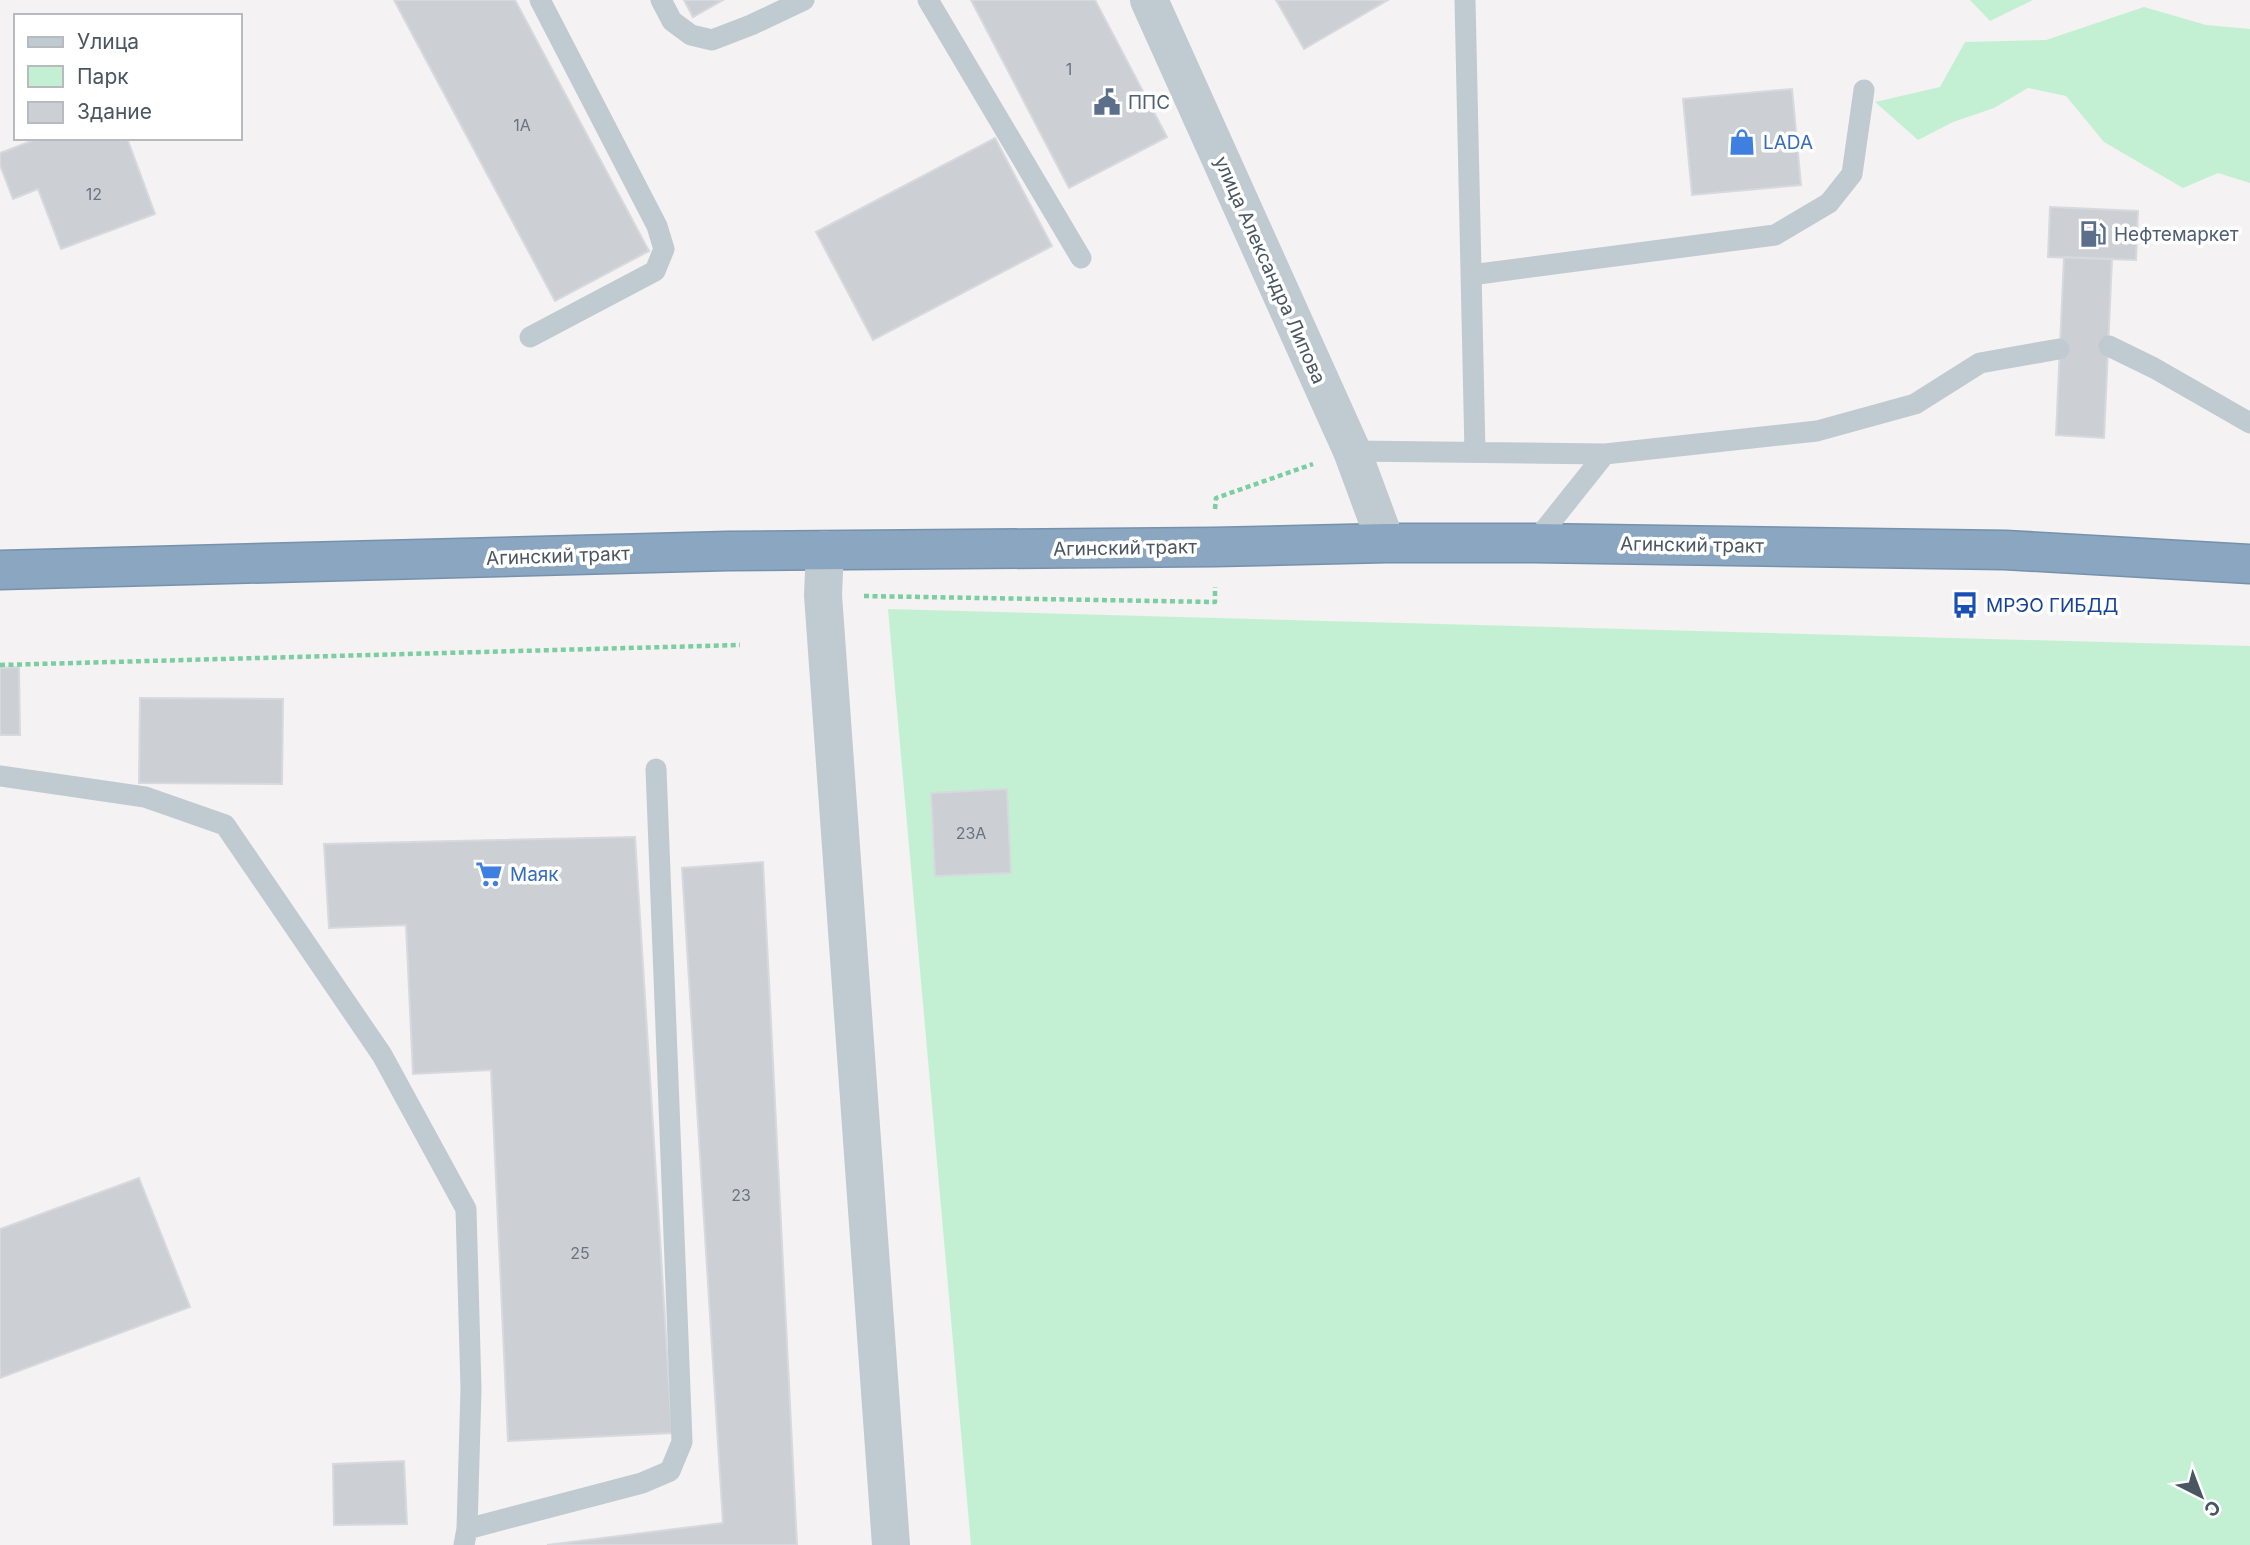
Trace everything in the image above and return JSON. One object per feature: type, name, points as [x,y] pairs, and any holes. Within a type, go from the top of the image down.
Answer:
[{"type":"highway","name":"Агинский тракт","points":[[0,570],[728,551],[1534,542],[2005,550],[2250,564]]},
{"type":"street","name":"улица Александра Липова","points":[[1149,0],[1352,451],[1386,543]]},
{"type":"street","points":[[825,551],[823,596],[891,1545]]},
{"type":"lane","points":[[530,337],[655,271],[664,249],[657,226],[540,0]]},
{"type":"lane","points":[[661,0],[672,21],[691,35],[712,40],[804,0]]},
{"type":"lane","points":[[928,0],[1081,258]]},
{"type":"lane","points":[[1465,0],[1475,452]]},
{"type":"lane","points":[[1471,275],[1775,234],[1829,203],[1852,174],[1864,90]]},
{"type":"lane","points":[[2109,346],[2154,368],[2250,424]]},
{"type":"lane","points":[[1352,451],[1605,454],[1817,431],[1915,404],[1980,363],[2059,349]]},
{"type":"lane","points":[[1534,542],[1605,454]]},
{"type":"lane","points":[[0,776],[145,797],[225,825],[382,1055],[466,1209],[471,1389],[465,1537],[642,1483],[670,1471],[682,1442],[656,769]]},
{"type":"path","points":[[1216,498],[1352,451]]},
{"type":"path","points":[[823,596],[1215,602]]},
{"type":"path","points":[[0,665],[740,645]]},
{"type":"green space","points":[[1970,0],[2033,0],[1990,21]]},
{"type":"green space","points":[[2144,7],[2206,25],[2250,29],[2250,183],[2218,173],[2183,188],[2104,142],[2066,96],[2028,88],[1994,108],[1953,122],[1918,140],[1875,102],[1940,87],[1965,42],[2046,40]]},
{"type":"green space","points":[[888,609],[2250,646],[2250,1545],[971,1545]]},
{"type":"building","points":[[394,0],[515,0],[649,251],[555,301]]},
{"type":"building","points":[[684,0],[723,0],[693,17]]},
{"type":"building","points":[[971,0],[1095,0],[1167,137],[1069,188]]},
{"type":"building","points":[[1276,0],[1388,0],[1304,49]]},
{"type":"building","name":"LADA","points":[[1792,89],[1801,185],[1692,195],[1683,99]]},
{"type":"building","points":[[995,138],[1052,246],[873,340],[816,232]]},
{"type":"building","points":[[34,140],[128,140],[155,214],[61,249],[38,189],[13,199],[0,165],[0,153]]},
{"type":"building","name":"Нефтемаркет","points":[[2050,207],[2138,211],[2136,260],[2048,257]]},
{"type":"building","points":[[2064,257],[2112,259],[2104,438],[2056,435]]},
{"type":"building","points":[[19,667],[20,735],[0,735],[0,668]]},
{"type":"building","points":[[140,698],[283,699],[282,784],[139,783]]},
{"type":"building","points":[[1007,789],[1011,873],[935,876],[931,793]]},
{"type":"building","points":[[635,837],[672,1433],[508,1441],[491,1070],[413,1074],[406,925],[329,928],[324,844]]},
{"type":"building","points":[[763,862],[797,1545],[547,1545],[723,1523],[682,868]]},
{"type":"building","points":[[139,1178],[190,1307],[0,1378],[0,1229]]},
{"type":"building","points":[[404,1461],[407,1524],[334,1525],[333,1464]]},
{"type":"place","name":"ППС","points":[[1107,102]]},
{"type":"place","name":"LADA","points":[[1742,142]]},
{"type":"place","name":"Нефтемаркет","points":[[2093,234]]},
{"type":"place","name":"МРЭО ГИБДД","points":[[1965,605]]},
{"type":"place","name":"Маяк","points":[[489,874]]}]
